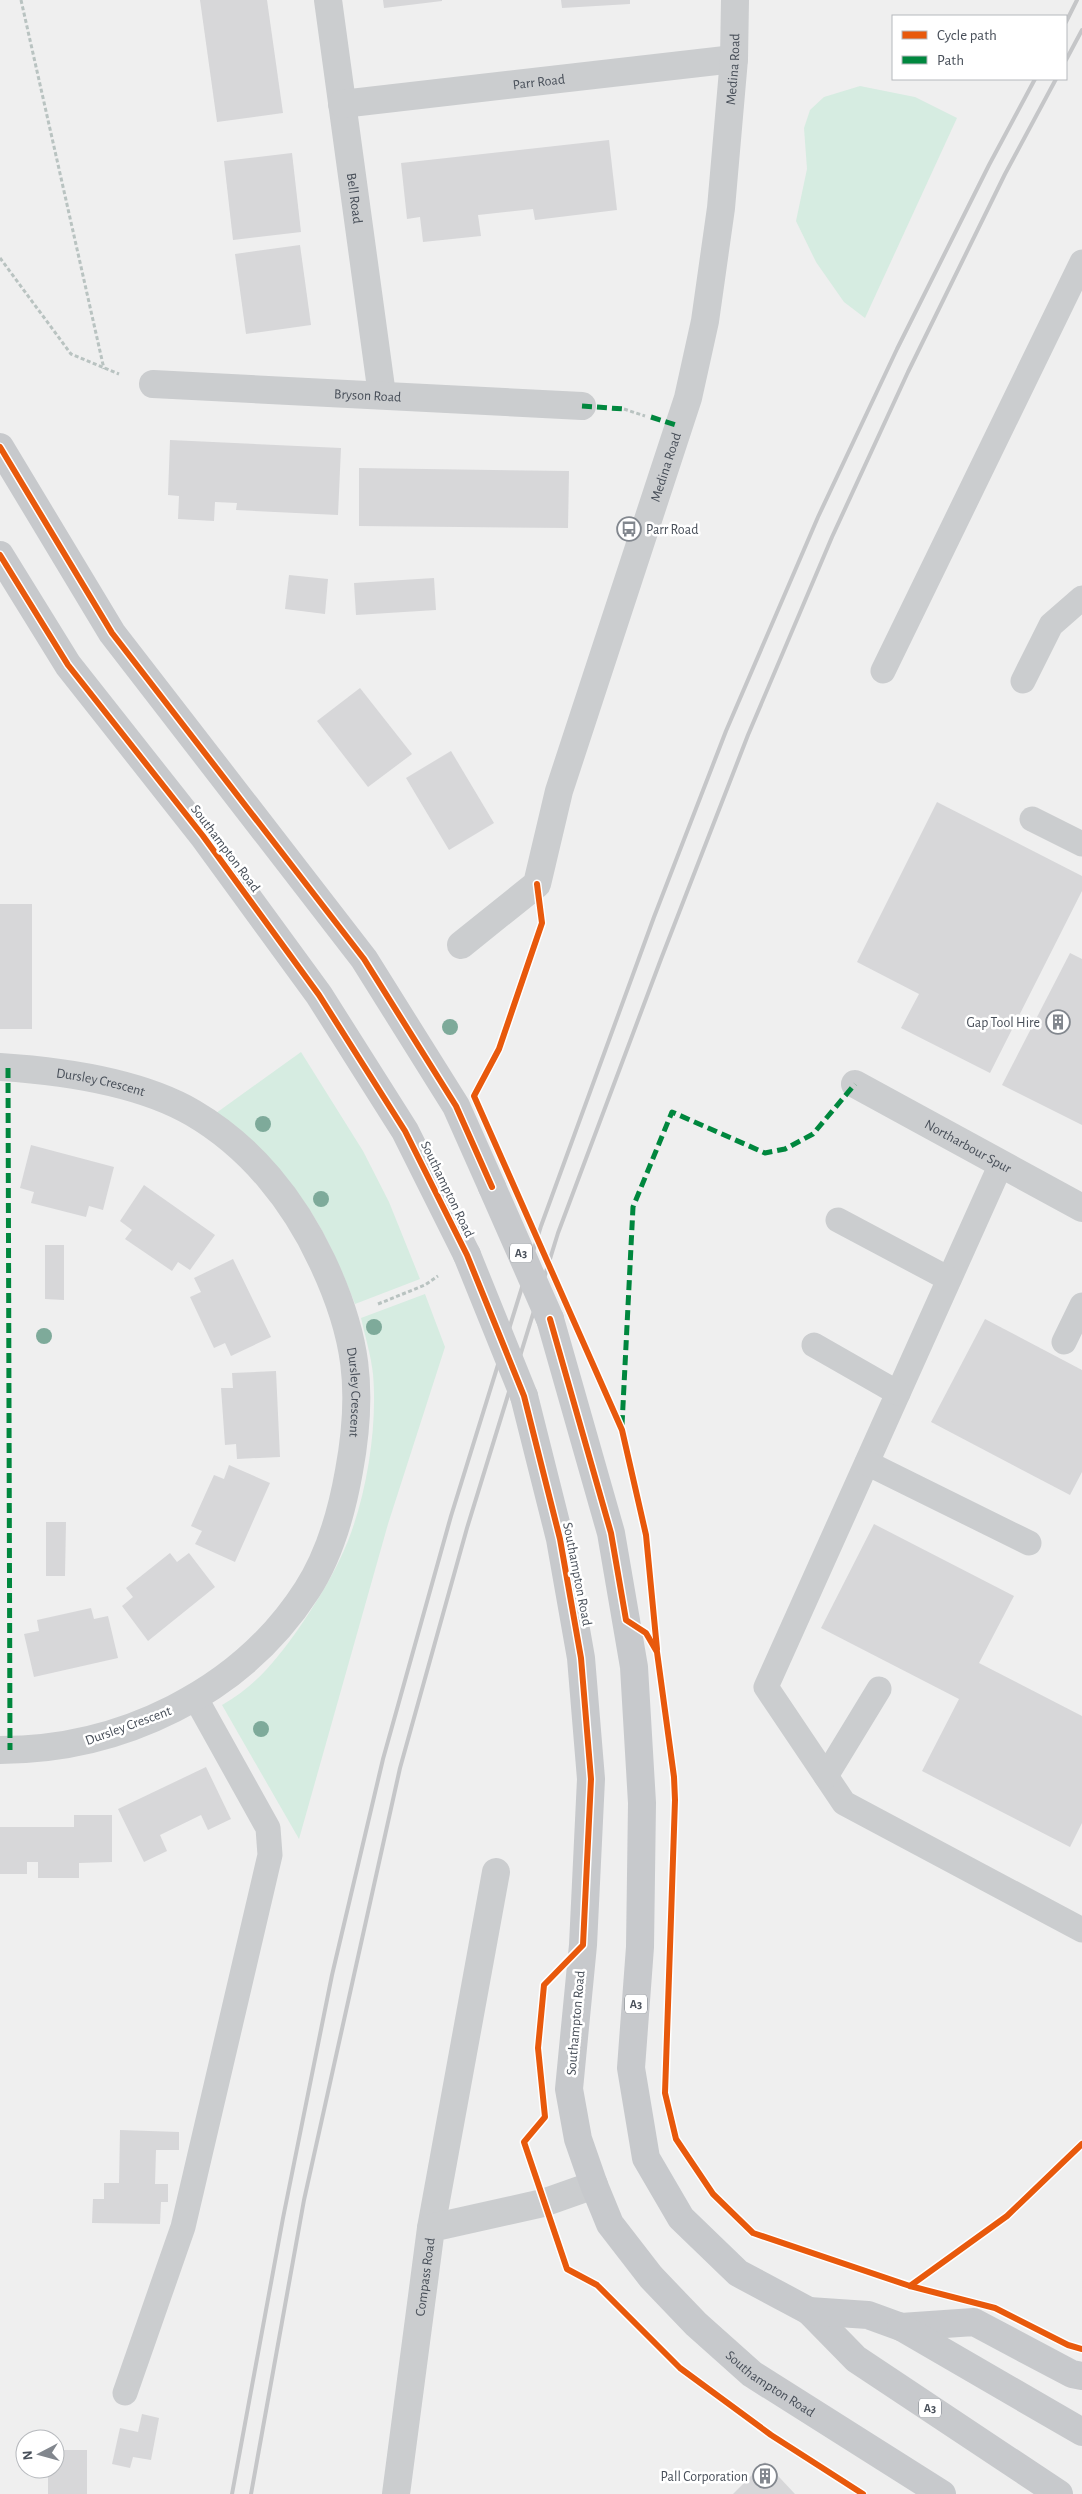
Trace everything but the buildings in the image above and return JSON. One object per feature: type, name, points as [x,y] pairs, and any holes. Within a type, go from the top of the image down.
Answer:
[{"type":"main road","name":"A3","points":[[0,447],[112,633],[364,958],[456,1106],[550,1319],[610,1533],[634,1667],[642,1803],[640,1947],[631,2068],[646,2158],[681,2218],[738,2273],[809,2311],[856,2359],[1060,2494]]},
{"type":"main road","name":"Southampton Road","points":[[0,556],[68,665],[203,836],[319,995],[405,1131],[467,1255],[524,1396],[560,1539],[581,1658],[590,1779],[582,1945],[569,2090],[578,2139],[610,2224],[651,2277],[696,2324],[752,2374],[942,2494]]},
{"type":"main road","points":[[809,2311],[868,2315],[901,2327],[1082,2432]]},
{"type":"main road","points":[[901,2327],[974,2322],[1072,2374],[1082,2376]]},
{"type":"street","name":"Bell Road","points":[[328,0],[382,395]]},
{"type":"street","name":"Medina Road","points":[[461,945],[538,884],[559,791],[688,398],[706,321],[720,218],[734,59],[735,0]]},
{"type":"street","name":"Parr Road","points":[[342,104],[734,59]]},
{"type":"street","name":"Bryson Road","points":[[152,384],[582,406]]},
{"type":"street","name":"Dursley Crescent","points":[[0,1067],[71,1074],[114,1083],[150,1094],[192,1113],[252,1160],[286,1196],[310,1236],[330,1276],[344,1317],[355,1359],[358,1398],[353,1452],[344,1498],[326,1548],[307,1589],[281,1623],[249,1659],[213,1686],[169,1712],[121,1730],[73,1744],[43,1749],[0,1750]]},
{"type":"street","name":"Northarbour Spur","points":[[856,1084],[1082,1208]]},
{"type":"street","points":[[431,2228],[496,1872]]},
{"type":"street","name":"Compass Road","points":[[396,2494],[431,2228],[543,2203],[594,2185]]},
{"type":"lane","points":[[883,671],[1082,262]]},
{"type":"lane","points":[[1023,681],[1051,625],[1082,598]]},
{"type":"lane","points":[[1032,819],[1082,844]]},
{"type":"lane","points":[[1002,1164],[766,1687],[844,1803],[1082,1930]]},
{"type":"lane","points":[[838,1220],[949,1279]]},
{"type":"lane","points":[[1064,1342],[1082,1305]]},
{"type":"lane","points":[[814,1345],[898,1393]]},
{"type":"lane","points":[[867,1463],[1029,1543]]},
{"type":"lane","points":[[826,1776],[879,1689]]},
{"type":"lane","points":[[125,2393],[183,2226],[270,1855],[268,1828],[195,1697]]},
{"type":"path","points":[[21,0],[104,369]]},
{"type":"path","points":[[0,258],[71,354],[104,369],[152,384]]},
{"type":"path","points":[[624,409],[651,417]]},
{"type":"path","points":[[380,1302],[425,1285]]},
{"type":"green space","points":[[860,86],[915,97],[957,118],[865,318],[844,302],[816,262],[796,221],[807,169],[804,128],[810,110],[824,97]]},
{"type":"green space","points":[[301,1052],[363,1151],[389,1202],[420,1279],[355,1304],[319,1225],[300,1196],[270,1166],[212,1116]]},
{"type":"green space","points":[[425,1294],[445,1347],[388,1524],[299,1839],[222,1705],[234,1698],[265,1671],[299,1628],[321,1595],[349,1539],[368,1469],[373,1420],[373,1374],[361,1318]]},
{"type":"railway","points":[[1067,20],[1077,0]]},
{"type":"railway","points":[[1067,58],[1082,30]]},
{"type":"railway","points":[[232,2494],[283,2218],[332,1975],[383,1759],[451,1516],[541,1226],[654,917],[726,731],[818,517],[897,349],[989,165],[1034,80]]},
{"type":"railway","points":[[251,2494],[304,2200],[400,1768],[467,1528],[558,1233],[748,735],[832,537],[908,372],[1005,174],[1055,80]]},
{"type":"marked path","points":[[582,406],[624,409]]},
{"type":"marked path","points":[[651,417],[679,426]]},
{"type":"marked path","points":[[8,1068],[10,1750]]},
{"type":"marked path","points":[[622,1425],[633,1207],[672,1112],[765,1153],[785,1149],[813,1134],[855,1084]]},
{"type":"cycle path","points":[[0,447],[112,633],[364,959],[456,1106],[492,1187]]},
{"type":"cycle path","points":[[0,555],[68,665],[203,836],[319,995],[405,1131],[467,1255],[524,1396],[560,1539],[581,1658],[591,1779],[583,1945],[544,1985],[538,2048],[545,2117],[524,2142],[567,2269],[597,2285],[680,2368],[771,2435],[863,2494]]},
{"type":"cycle path","points":[[537,884],[542,923],[499,1049],[474,1096],[622,1430],[646,1535],[657,1649]]},
{"type":"cycle path","points":[[550,1319],[611,1533],[626,1620],[646,1633],[657,1652],[674,1777],[675,1800],[665,2093],[676,2139],[713,2194],[753,2233],[910,2286],[995,2308],[1068,2345],[1082,2349]]},
{"type":"cycle path","points":[[910,2286],[1007,2216],[1082,2144]]},
{"type":"place","name":"Parr Road","points":[[629,529]]},
{"type":"place","name":"Gap Tool Hire","points":[[1058,1022]]},
{"type":"place","name":"Pall Corporation","points":[[765,2476]]}]
